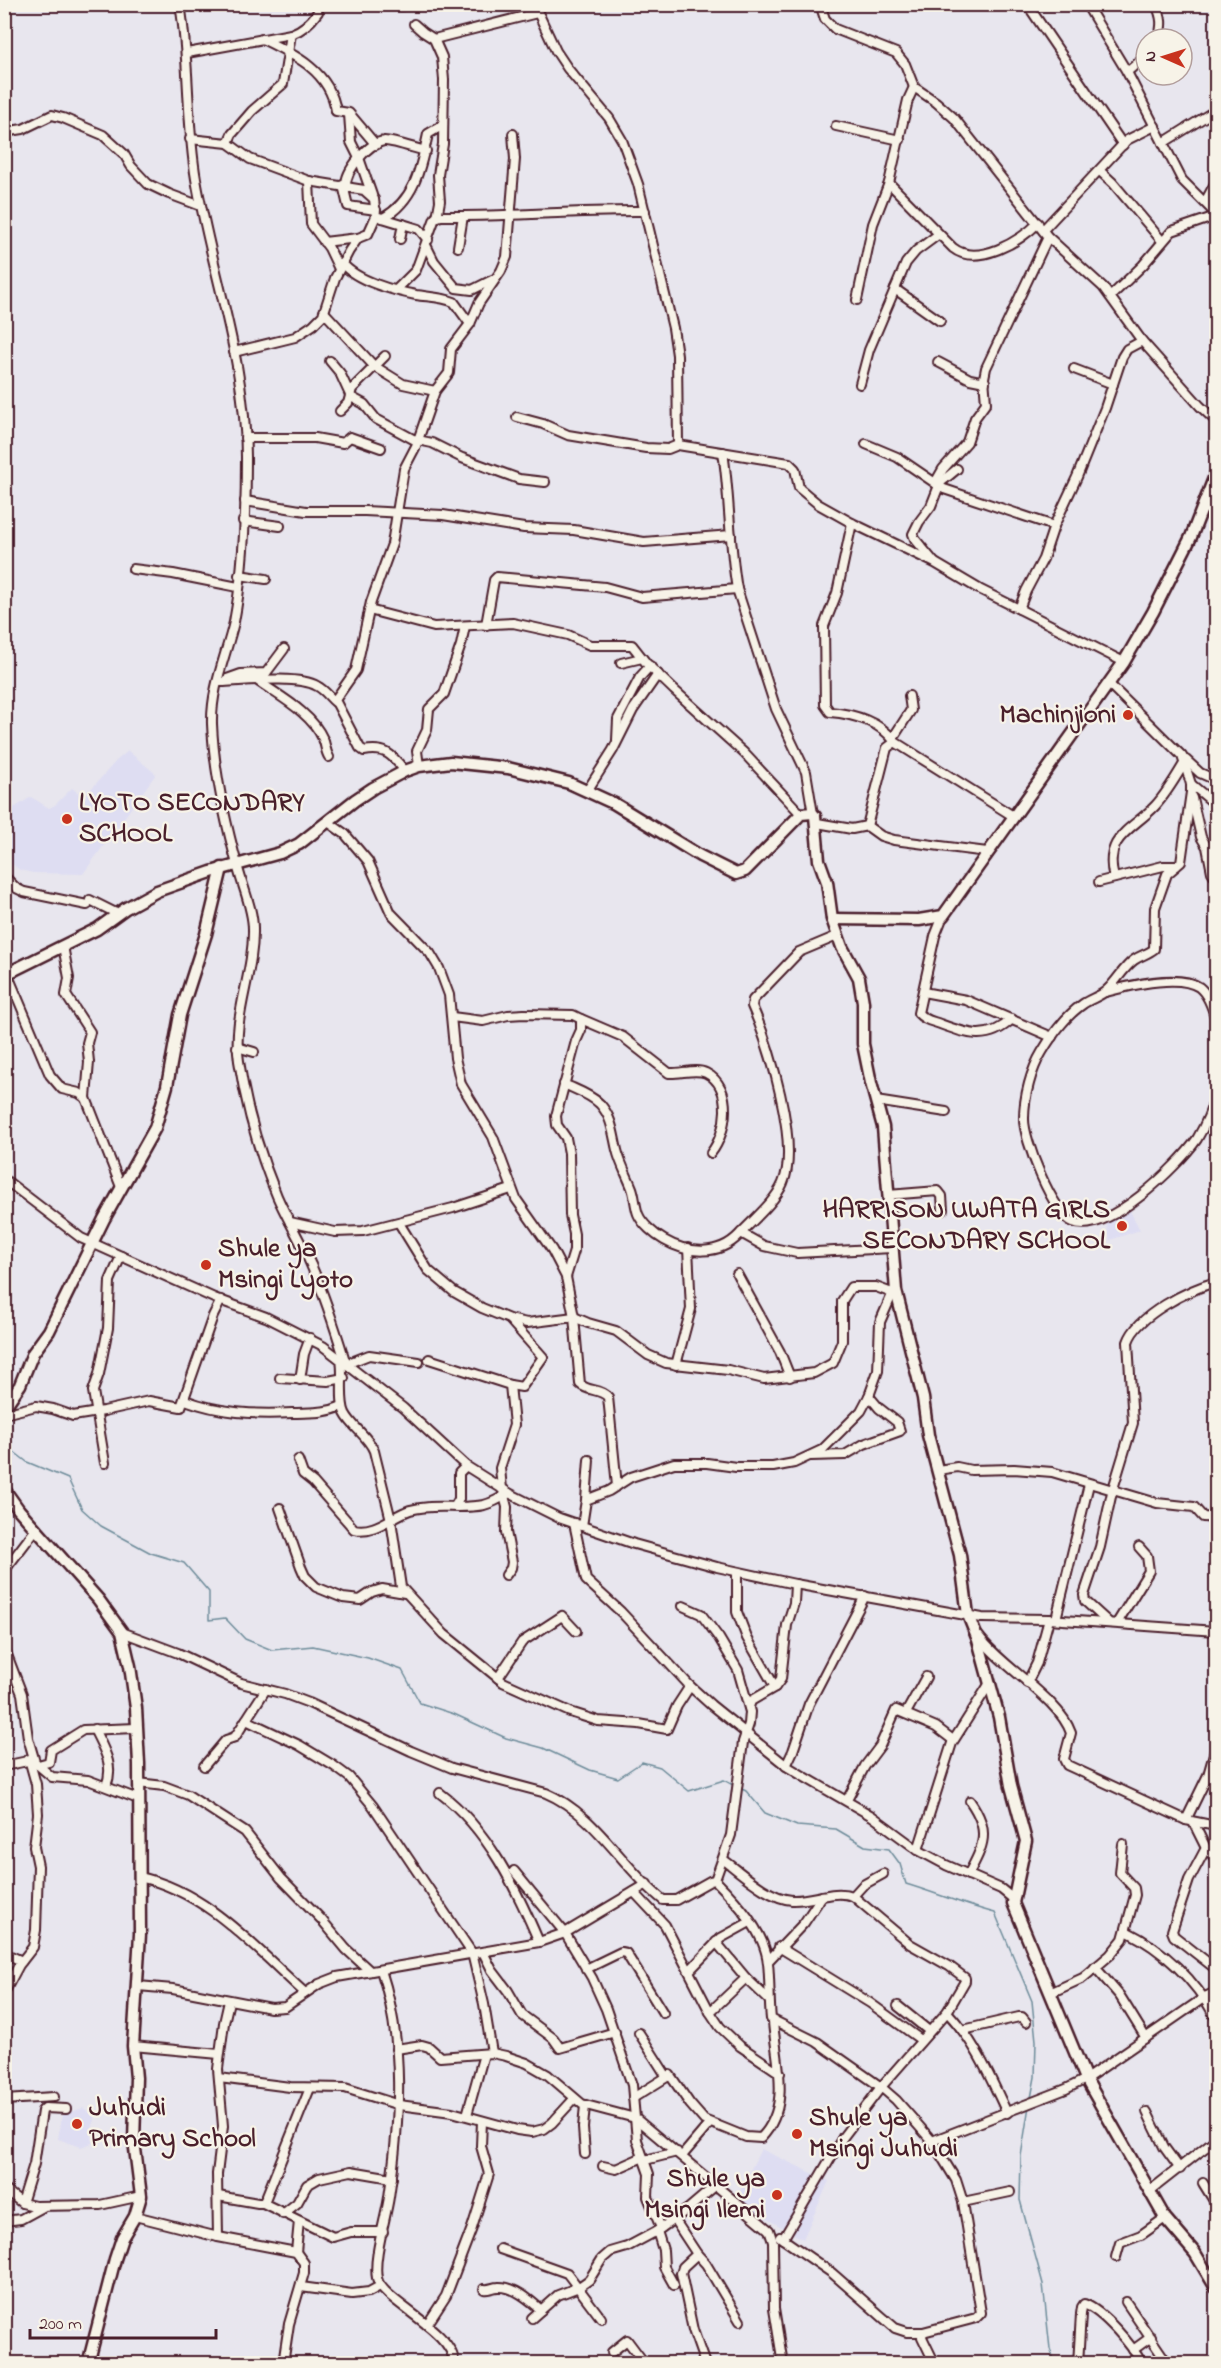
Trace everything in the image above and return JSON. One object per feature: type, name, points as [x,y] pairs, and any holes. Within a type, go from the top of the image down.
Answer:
[{"type":"street","points":[[180,4],[187,53],[190,139],[201,206],[234,352],[242,400],[245,438],[245,501],[238,587],[233,622],[212,710],[216,777],[251,914],[253,934],[250,966],[239,1020],[237,1047],[261,1152],[278,1199],[321,1290],[344,1362],[342,1406],[349,1419],[373,1447],[391,1520],[400,1581],[405,1593],[460,1648],[498,1678],[588,1718],[605,1723],[639,1724],[664,1730],[669,1728],[677,1707],[690,1686]]},
{"type":"street","points":[[187,53],[291,34],[304,28],[312,20],[318,12],[317,4]]},
{"type":"street","points":[[820,4],[825,19],[835,29],[897,53],[905,64],[914,87],[954,118],[1043,230],[1111,296],[1142,341],[1216,421]]},
{"type":"street","points":[[1027,4],[1123,145]]},
{"type":"street","points":[[1086,4],[1127,72],[1182,180],[1216,215],[1172,231],[1143,265],[1111,296]]},
{"type":"street","points":[[1156,4],[1162,17],[1162,27]]},
{"type":"street","points":[[434,39],[536,9],[556,51],[568,69],[601,107],[622,140],[639,184],[674,337],[678,386],[678,445]]},
{"type":"street","points":[[396,290],[414,273],[437,217],[440,201],[438,175],[443,144],[444,68],[440,50],[434,39],[414,24]]},
{"type":"street","points":[[228,143],[241,123],[263,100],[283,84],[291,34]]},
{"type":"street","points":[[262,39],[288,52],[326,82],[332,92],[336,111],[349,113],[376,145]]},
{"type":"street","points":[[1127,72],[1134,66]]},
{"type":"street","points":[[857,300],[873,224],[890,183],[908,100],[914,87]]},
{"type":"street","points":[[1163,143],[1216,110]]},
{"type":"street","points":[[324,242],[358,238],[368,234],[378,214],[350,137],[349,113]]},
{"type":"street","points":[[4,132],[23,129],[50,116],[63,118],[103,135],[123,154],[148,184],[162,192],[201,206]]},
{"type":"street","points":[[378,214],[394,211],[407,196],[418,178],[429,134],[443,126]]},
{"type":"street","points":[[836,126],[900,140]]},
{"type":"street","points":[[935,563],[915,540],[913,534],[931,506],[943,469],[967,442],[975,418],[986,403],[985,382],[989,359],[1043,230],[1123,145],[1133,136],[1155,126]]},
{"type":"street","points":[[335,702],[356,670],[369,610],[392,544],[404,469],[418,440],[435,391],[448,373],[451,349],[470,324],[479,303],[507,257],[515,159],[513,134]]},
{"type":"street","points":[[190,139],[228,143],[250,159],[309,181],[364,190],[372,195]]},
{"type":"street","points":[[426,151],[387,141],[376,145],[359,158],[347,174],[344,186],[348,206],[422,230],[434,261],[456,288],[472,290],[494,279]]},
{"type":"street","points":[[1100,171],[1162,241]]},
{"type":"street","points":[[309,181],[310,221],[340,266],[355,275],[396,290],[454,302],[470,324]]},
{"type":"street","points":[[1205,202],[1216,182]]},
{"type":"street","points":[[890,183],[957,252],[972,255],[1009,244],[1026,235],[1043,230]]},
{"type":"street","points":[[437,217],[591,210],[645,211]]},
{"type":"street","points":[[458,247],[463,216]]},
{"type":"street","points":[[400,239],[403,224]]},
{"type":"street","points":[[860,384],[869,350],[910,256],[939,234]]},
{"type":"street","points":[[234,352],[295,337],[314,325],[324,312],[340,266],[358,238]]},
{"type":"street","points":[[895,289],[940,321]]},
{"type":"street","points":[[324,312],[374,366],[404,384],[435,391]]},
{"type":"street","points":[[1020,609],[1077,477],[1127,349],[1142,341]]},
{"type":"street","points":[[340,411],[348,403],[349,394],[385,356]]},
{"type":"street","points":[[330,361],[340,373],[349,394],[353,399],[364,404],[376,419],[418,440],[432,443],[455,455],[519,479],[545,482]]},
{"type":"street","points":[[938,362],[970,379],[985,382]]},
{"type":"street","points":[[1074,369],[1113,384]]},
{"type":"street","points":[[517,417],[543,424],[568,435],[646,448],[668,449],[678,445],[792,465],[796,480],[804,493],[818,504],[1124,662]]},
{"type":"street","points":[[245,438],[315,438],[343,443],[350,437],[381,448]]},
{"type":"street","points":[[866,444],[897,458],[937,485],[1054,526]]},
{"type":"street","points":[[723,452],[728,483],[737,589],[776,709],[806,772],[815,819],[818,855],[827,882],[832,919],[837,936],[859,978],[864,1002],[863,1044],[883,1127],[894,1290],[923,1398],[928,1435],[960,1555],[968,1615],[999,1717],[1011,1786],[1026,1841],[1012,1898]]},
{"type":"street","points":[[937,485],[957,469]]},
{"type":"street","points":[[1012,1019],[1002,1028],[986,1034],[960,1032],[920,1015],[918,1010],[935,936],[943,916],[987,852],[1124,662],[1163,592],[1203,508],[1216,473]]},
{"type":"street","points":[[245,501],[306,511],[443,515],[525,528],[574,530],[644,542],[731,535]]},
{"type":"street","points":[[1203,508],[1216,510]]},
{"type":"street","points":[[243,521],[280,526]]},
{"type":"street","points":[[852,523],[837,593],[824,626],[825,705],[828,711],[863,720],[885,731],[894,740],[1013,816]]},
{"type":"street","points":[[133,569],[238,587]]},
{"type":"street","points":[[239,575],[266,579]]},
{"type":"street","points":[[486,625],[494,580],[497,577],[604,587],[642,597],[737,589]]},
{"type":"street","points":[[369,610],[422,626],[509,623],[540,627],[568,635],[582,643],[597,646],[608,643],[630,644],[658,674],[744,753],[801,814],[852,829],[867,826],[882,836],[894,840],[987,852]]},
{"type":"street","points":[[419,766],[417,751],[427,730],[429,709],[444,694],[465,626]]},
{"type":"street","points":[[219,683],[242,674],[266,673],[284,648]]},
{"type":"street","points":[[621,663],[642,658]]},
{"type":"street","points":[[616,741],[618,719],[640,677],[650,666]]},
{"type":"street","points":[[587,791],[639,698],[658,674]]},
{"type":"street","points":[[258,681],[301,712],[323,739],[325,751],[329,757]]},
{"type":"street","points":[[219,683],[296,681],[313,684],[335,702],[360,748],[364,751],[378,749],[387,752],[405,771]]},
{"type":"street","points":[[1109,684],[1184,759],[1200,773],[1216,780]]},
{"type":"street","points":[[867,826],[887,748],[911,710],[909,696]]},
{"type":"street","points":[[1184,759],[1201,837],[1207,847],[1212,872],[1216,878]]},
{"type":"street","points":[[1114,878],[1111,861],[1115,844],[1132,824],[1156,805],[1184,759]]},
{"type":"street","points":[[86,1098],[79,1093],[62,1089],[53,1080],[6,974],[97,929],[117,914],[157,891],[222,868],[292,848],[373,788],[405,771],[419,766],[452,762],[486,764],[553,778],[615,804],[715,864],[736,874],[740,874],[751,866],[801,814]]},
{"type":"street","points":[[1191,788],[1216,805]]},
{"type":"street","points":[[1106,992],[1133,961],[1154,949],[1155,908],[1167,874],[1177,866],[1182,858],[1191,788]]},
{"type":"street","points":[[328,822],[354,842],[368,861],[391,913],[430,953],[446,987],[459,1080],[496,1143],[516,1199],[552,1250],[566,1276],[574,1317],[580,1384],[586,1389],[601,1391],[608,1397],[617,1486]]},
{"type":"street","points":[[1099,882],[1163,866],[1177,866]]},
{"type":"street","points":[[6,1403],[20,1385],[33,1353],[49,1331],[121,1187],[153,1134],[170,1074],[180,1015],[206,934],[222,868]]},
{"type":"street","points":[[4,876],[16,888],[24,892],[89,902],[117,914]]},
{"type":"street","points":[[832,919],[918,920],[943,916]]},
{"type":"street","points":[[564,1084],[594,1098],[609,1116],[618,1156],[632,1187],[637,1213],[642,1221],[664,1240],[688,1248],[715,1251],[727,1246],[781,1188],[787,1167],[786,1136],[779,1089],[772,1060],[752,1003],[756,995],[800,952],[837,936]]},
{"type":"street","points":[[63,946],[69,978],[66,995],[90,1032],[87,1043],[89,1054],[86,1098],[121,1187]]},
{"type":"street","points":[[1216,1020],[1204,994],[1193,985],[1158,982],[1106,992],[1079,1007],[1052,1038],[1042,1051],[1034,1069],[1025,1104],[1024,1125],[1046,1187],[1062,1215],[1074,1223],[1086,1225],[1102,1220],[1130,1204],[1184,1156],[1208,1120],[1216,1093]]},
{"type":"street","points":[[923,992],[966,1000],[1052,1038]]},
{"type":"street","points":[[452,1017],[483,1021],[508,1015],[573,1015],[623,1036],[669,1073],[705,1072],[713,1079],[722,1095],[725,1112],[720,1139],[711,1153]]},
{"type":"street","points":[[566,1276],[574,1251],[574,1234],[570,1215],[569,1154],[566,1138],[556,1122],[564,1084],[581,1030],[581,1018]]},
{"type":"street","points":[[237,1047],[254,1052]]},
{"type":"street","points":[[876,1101],[946,1112]]},
{"type":"street","points":[[4,1179],[71,1231],[92,1243],[310,1338],[403,1408],[466,1466],[505,1493],[578,1525],[637,1545],[737,1572],[989,1619],[1052,1619],[1216,1631]]},
{"type":"street","points":[[290,1222],[335,1233],[363,1231],[482,1200],[511,1189]]},
{"type":"street","points":[[888,1195],[938,1191],[942,1196],[943,1210]]},
{"type":"street","points":[[399,1223],[421,1261],[447,1288],[509,1319],[534,1323],[574,1317],[616,1330],[648,1355],[676,1365],[728,1370],[764,1379],[820,1371],[833,1363],[840,1349],[843,1330],[841,1306],[848,1289],[876,1287],[894,1290]]},
{"type":"street","points":[[741,1233],[764,1246],[797,1253],[892,1248]]},
{"type":"street","points":[[676,1365],[691,1309],[688,1248]]},
{"type":"street","points":[[105,1463],[93,1391],[108,1328],[109,1290],[114,1269],[121,1256]]},
{"type":"street","points":[[736,1274],[780,1352],[790,1377]]},
{"type":"street","points":[[1113,1623],[1085,1600],[1084,1595],[1100,1547],[1112,1492],[1128,1444],[1134,1416],[1128,1363],[1130,1338],[1152,1315],[1176,1298],[1216,1282]]},
{"type":"street","points":[[586,1500],[609,1491],[631,1477],[674,1463],[707,1462],[736,1467],[773,1467],[794,1463],[811,1456],[836,1437],[861,1411],[870,1396],[879,1365],[880,1322],[894,1290]]},
{"type":"street","points":[[4,1414],[36,1406],[53,1409],[67,1415],[96,1412],[149,1401],[181,1407],[208,1327],[221,1300]]},
{"type":"street","points":[[429,1359],[522,1387],[543,1357],[509,1319]]},
{"type":"street","points":[[300,1380],[304,1354],[310,1338]]},
{"type":"street","points":[[344,1362],[369,1355],[419,1362]]},
{"type":"street","points":[[280,1378],[328,1381],[344,1378]]},
{"type":"street","points":[[506,1575],[511,1569],[512,1562],[506,1532],[507,1507],[500,1468],[514,1425],[510,1385]]},
{"type":"street","points":[[811,1456],[845,1455],[864,1444],[900,1431],[897,1422],[879,1408],[870,1396]]},
{"type":"street","points":[[185,1400],[219,1410],[267,1415],[321,1413],[342,1406]]},
{"type":"street","points":[[297,1460],[303,1474],[313,1482],[354,1529],[365,1529],[391,1520],[410,1510],[482,1506],[505,1493]]},
{"type":"street","points":[[589,1460],[586,1500],[578,1525],[586,1580],[621,1612],[690,1686],[786,1766],[872,1815],[918,1850],[1000,1889],[1012,1898],[1086,2079],[1166,2217],[1195,2253],[1216,2288]]},
{"type":"street","points":[[455,1506],[459,1499],[459,1473],[466,1466]]},
{"type":"street","points":[[938,1470],[957,1467],[971,1470],[1042,1471],[1071,1476],[1112,1492],[1157,1503],[1196,1508],[1203,1517],[1216,1518]]},
{"type":"street","points":[[1027,1683],[1037,1664],[1052,1619],[1089,1484]]},
{"type":"street","points":[[4,1489],[9,1498],[98,1599],[122,1632],[130,1666],[137,1728],[139,1877],[138,1986],[134,2046],[136,2078],[134,2142],[141,2196],[135,2216],[122,2238],[115,2259],[88,2364]]},
{"type":"street","points":[[280,1508],[301,1567],[316,1587],[352,1600],[360,1600],[378,1589],[405,1593]]},
{"type":"street","points":[[4,1571],[36,1529]]},
{"type":"street","points":[[1113,1623],[1149,1570],[1147,1556],[1139,1547]]},
{"type":"street","points":[[737,1572],[737,1612],[747,1638],[775,1688]]},
{"type":"street","points":[[749,1707],[754,1699],[775,1688],[782,1673],[786,1632],[794,1603],[795,1584]]},
{"type":"street","points":[[786,1766],[809,1704],[865,1596]]},
{"type":"street","points":[[683,1606],[701,1614],[719,1638],[738,1670],[749,1707],[750,1719],[745,1733],[738,1775],[733,1823],[715,1880]]},
{"type":"street","points":[[498,1678],[518,1646],[535,1631],[562,1616],[576,1630]]},
{"type":"street","points":[[974,1629],[993,1653],[1059,1712],[1069,1728],[1071,1738],[1064,1759],[1067,1765],[1190,1821],[1216,1826]]},
{"type":"street","points":[[122,1632],[178,1653],[241,1683],[309,1703],[411,1751],[461,1771],[559,1798],[577,1811],[658,1896],[667,1901],[676,1900],[715,1880]]},
{"type":"street","points":[[4,1647],[24,1700],[28,1738],[34,1762],[38,1818],[34,1846],[38,1867],[37,1917],[33,1947],[7,1979],[4,1993]]},
{"type":"street","points":[[906,1713],[926,1677]]},
{"type":"street","points":[[918,1850],[953,1740],[990,1683]]},
{"type":"street","points":[[204,1766],[226,1740],[235,1737],[266,1689]]},
{"type":"street","points":[[847,1800],[865,1766],[880,1746],[897,1709],[936,1727],[953,1740]]},
{"type":"street","points":[[246,1720],[320,1756],[349,1777],[384,1821],[472,1953],[484,2004],[488,2053],[467,2115]]},
{"type":"street","points":[[4,1766],[49,1762],[51,1750],[77,1732],[88,1728],[137,1728]]},
{"type":"street","points":[[94,1729],[110,1766],[106,1785]]},
{"type":"street","points":[[1190,1821],[1216,1747]]},
{"type":"street","points":[[34,1762],[52,1778],[88,1780],[138,1799]]},
{"type":"street","points":[[138,1783],[164,1786],[188,1795],[245,1832],[281,1878],[321,1919],[346,1949],[370,1971]]},
{"type":"street","points":[[440,1793],[467,1817],[491,1850],[503,1869],[539,1942]]},
{"type":"street","points":[[968,1875],[981,1848],[984,1833],[979,1814],[970,1801]]},
{"type":"street","points":[[1190,1821],[1206,1848],[1216,1859]]},
{"type":"street","points":[[1050,1993],[1080,1980],[1114,1951],[1126,1931],[1135,1894],[1134,1888],[1120,1873],[1123,1844]]},
{"type":"street","points":[[1206,1848],[1189,1880],[1172,1931],[1174,1936],[1216,1969]]},
{"type":"street","points":[[723,1860],[777,1896],[797,1900],[843,1893],[853,1896],[910,1944],[964,1975],[965,1981],[947,2012],[881,2087],[843,2137],[783,2239]]},
{"type":"street","points":[[514,1871],[565,1933],[586,1969],[615,2032],[632,2085],[636,2140],[650,2180],[648,2197],[659,2230],[663,2264],[674,2285]]},
{"type":"street","points":[[853,1896],[863,1885],[883,1874]]},
{"type":"street","points":[[139,1877],[168,1886],[220,1916],[305,1993]]},
{"type":"street","points":[[633,2098],[670,2075],[699,2116],[710,2123],[746,2137],[761,2138],[769,2130],[778,2110],[780,2073],[769,2000],[768,1961],[750,1922],[738,1904],[715,1880]]},
{"type":"street","points":[[138,1986],[173,1989],[230,2001],[280,2008],[291,2004],[327,1980],[539,1942],[565,1933],[647,1884]]},
{"type":"street","points":[[634,1892],[665,1925],[720,2027],[734,2041],[780,2073]]},
{"type":"street","points":[[768,1961],[804,1923],[822,1896]]},
{"type":"street","points":[[689,1971],[716,1942],[750,1922]]},
{"type":"street","points":[[1126,1931],[1164,1954],[1179,1968],[1205,1997],[1216,2018]]},
{"type":"street","points":[[716,1942],[746,1978],[769,2000]]},
{"type":"street","points":[[779,1947],[870,2003],[921,2040]]},
{"type":"street","points":[[483,1952],[492,1970],[508,1990],[522,2015],[553,2038],[560,2048],[615,2032]]},
{"type":"street","points":[[4,1953],[22,1961]]},
{"type":"street","points":[[586,1969],[621,1953],[626,1953],[663,2013]]},
{"type":"street","points":[[1095,1967],[1120,1996],[1146,2038]]},
{"type":"street","points":[[381,1970],[391,2012],[396,2049],[399,2105],[392,2178],[376,2271],[377,2280],[380,2286],[426,2325],[451,2350],[454,2364]]},
{"type":"street","points":[[710,2012],[746,1978]]},
{"type":"street","points":[[932,2141],[1007,2114],[1086,2079],[1205,1997],[1216,1992]]},
{"type":"street","points":[[218,2237],[217,2174],[223,2126],[219,2054],[230,2001]]},
{"type":"street","points":[[898,2006],[929,2031]]},
{"type":"street","points":[[947,2012],[963,2030],[991,2078],[1007,2114]]},
{"type":"street","points":[[963,2030],[1019,2017],[1026,2022]]},
{"type":"street","points":[[396,2049],[422,2044],[440,2056],[488,2053],[514,2058],[536,2067],[573,2098],[585,2105],[635,2118],[769,2230],[832,2273],[895,2328],[907,2332],[923,2332],[978,2317],[981,2313],[963,2202],[956,2180],[932,2141],[911,2116],[881,2087],[810,2038],[773,2022]]},
{"type":"street","points":[[639,2033],[667,2077]]},
{"type":"street","points":[[134,2046],[219,2054]]},
{"type":"street","points":[[219,2078],[310,2088],[345,2088],[399,2105],[467,2115],[517,2130],[540,2131],[552,2123],[573,2098]]},
{"type":"street","points":[[263,2203],[310,2088]]},
{"type":"street","points":[[4,2100],[54,2097]]},
{"type":"street","points":[[585,2105],[583,2128],[585,2154]]},
{"type":"street","points":[[22,2203],[34,2164],[42,2111],[45,2108],[66,2109]]},
{"type":"street","points":[[1147,2112],[1164,2147],[1180,2169]]},
{"type":"street","points":[[426,2325],[446,2296],[472,2228],[489,2174],[481,2146],[482,2121]]},
{"type":"street","points":[[603,2166],[617,2168],[644,2159],[680,2154],[710,2123]]},
{"type":"street","points":[[1151,2190],[1216,2139]]},
{"type":"street","points":[[283,2214],[297,2203],[307,2185],[319,2178],[351,2171],[392,2178]]},
{"type":"street","points":[[1203,2183],[1216,2204]]},
{"type":"street","points":[[532,2318],[558,2295],[579,2288],[593,2276],[602,2259],[610,2252],[627,2247],[659,2230],[715,2186]]},
{"type":"street","points":[[4,2189],[29,2206],[100,2205],[141,2196]]},
{"type":"street","points":[[963,2202],[1010,2192]]},
{"type":"street","points":[[218,2196],[263,2203],[333,2237],[351,2232],[383,2232]]},
{"type":"street","points":[[4,2222],[21,2219],[45,2206]]},
{"type":"street","points":[[135,2216],[218,2237],[296,2252]]},
{"type":"street","points":[[1116,2258],[1120,2243],[1141,2235],[1166,2217]]},
{"type":"street","points":[[674,2219],[706,2264],[740,2321]]},
{"type":"street","points":[[283,2364],[289,2324],[302,2287],[304,2263],[296,2252],[299,2221]]},
{"type":"street","points":[[769,2230],[773,2242],[774,2309],[783,2364]]},
{"type":"street","points":[[500,2249],[562,2270],[572,2276],[601,2318]]},
{"type":"street","points":[[697,2254],[683,2267],[681,2273],[693,2330],[705,2364]]},
{"type":"street","points":[[302,2287],[352,2294],[369,2292],[380,2286]]},
{"type":"street","points":[[484,2289],[505,2288],[522,2295],[541,2310]]},
{"type":"street","points":[[1126,2302],[1168,2364]]},
{"type":"street","points":[[1078,2364],[1081,2314],[1084,2304],[1101,2316],[1133,2350],[1142,2364]]},
{"type":"street","points":[[923,2332],[922,2337],[935,2364]]},
{"type":"street","points":[[1133,2350],[1151,2337]]},
{"type":"street","points":[[612,2352],[627,2340],[645,2364]]},
{"type":"shaded area","name":"LYOTO SECONDARY SCHOOL","points":[[128,751],[156,774],[83,874],[33,873],[20,870],[8,861],[6,831],[14,808],[31,797],[49,808],[72,788],[84,797]]},
{"type":"shaded area","name":"HARRISON UWATA GIRLS SECONDARY SCHOOL","points":[[1128,1207],[1140,1230],[1110,1240],[1106,1221]]},
{"type":"shaded area","name":"Juhudi Primary School","points":[[83,2108],[95,2116],[91,2131],[92,2143],[81,2147],[58,2139],[62,2115]]},
{"type":"shaded area","points":[[761,2149],[829,2181],[803,2239],[735,2201]]},
{"type":"waterway","points":[[4,1444],[27,1462],[68,1479],[82,1509],[101,1526],[151,1553],[184,1563],[209,1592],[209,1620],[225,1618],[245,1639],[272,1650],[313,1646],[368,1658],[402,1670],[420,1703],[454,1714],[506,1738],[543,1748],[590,1770],[618,1778],[642,1762],[660,1767],[689,1791],[724,1780],[733,1785]]},
{"type":"waterway","points":[[740,1788],[746,1791],[765,1813],[797,1826],[836,1829],[865,1846],[889,1849],[900,1864],[906,1884],[995,1913],[1032,2001],[1036,2041],[1035,2077],[1031,2098]]},
{"type":"waterway","points":[[1029,2106],[1021,2156],[1020,2200],[1043,2284],[1050,2349],[1056,2364]]},
{"type":"place","name":"Machinjioni","points":[[1128,715]]},
{"type":"place","name":"LYOTO SECONDARY SCHOOL","points":[[67,819]]},
{"type":"place","name":"HARRISON UWATA GIRLS SECONDARY SCHOOL","points":[[1122,1226]]},
{"type":"place","name":"Shule ya Msingi Lyoto","points":[[206,1265]]},
{"type":"place","name":"Juhudi Primary School","points":[[77,2124]]},
{"type":"place","name":"Shule ya Msingi Juhudi","points":[[797,2134]]},
{"type":"place","name":"Shule ya Msingi Ilemi","points":[[777,2195]]}]
